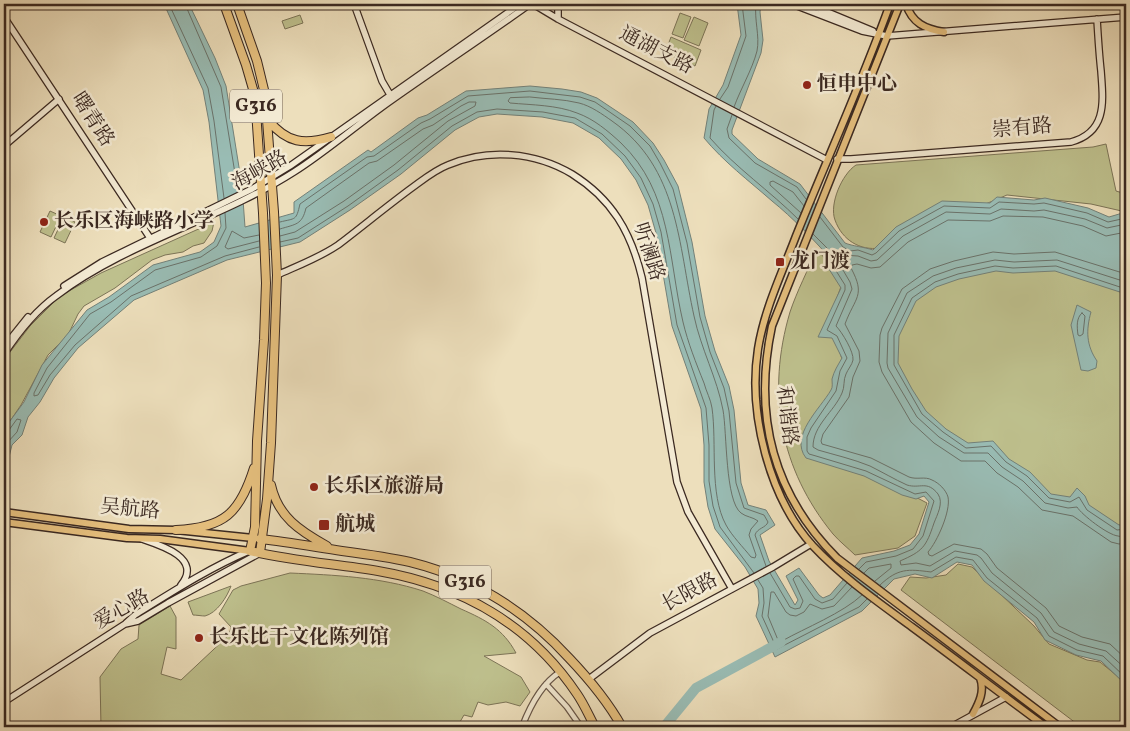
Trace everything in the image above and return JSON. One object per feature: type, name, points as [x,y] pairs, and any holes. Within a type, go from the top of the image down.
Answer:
[{"type":"highway","name":"G316","points":[[224,4],[246,65],[254,96],[262,187],[266,283],[258,457],[253,538],[250,551],[381,572],[435,586],[462,596],[510,623],[530,640],[560,672],[577,695],[595,727]]},
{"type":"highway","name":"G316","points":[[237,4],[257,61],[265,94],[276,250],[277,276],[269,476],[260,553]]},
{"type":"highway","points":[[268,120],[282,134],[299,142],[331,137]]},
{"type":"highway","points":[[176,530],[206,527],[224,518],[235,509],[245,494],[258,457]]},
{"type":"highway","points":[[269,476],[275,500],[290,522],[303,533],[333,549]]},
{"type":"highway","name":"G316","points":[[253,538],[409,562],[447,574],[486,591],[508,604],[554,642],[589,679],[622,727]]},
{"type":"highway","points":[[298,559],[294,555],[294,551],[299,544]]},
{"type":"main road","name":"和谐路","points":[[890,4],[773,294],[763,324],[755,372],[761,438],[778,491],[811,544],[842,573],[1046,727]]},
{"type":"main road","name":"和谐路","points":[[900,4],[772,326],[765,372],[766,415],[773,451],[790,494],[801,514],[820,540],[847,566],[1060,727]]},
{"type":"main road","points":[[906,4],[913,19],[920,25],[944,32]]},
{"type":"main road","name":"吴航路","points":[[4,512],[129,529],[176,530],[253,538]]},
{"type":"main road","name":"吴航路","points":[[4,522],[250,551]]},
{"type":"main road","points":[[201,544],[207,540],[206,535],[202,532]]},
{"type":"main road","points":[[973,714],[981,698],[980,677]]},
{"type":"street","points":[[354,4],[382,80],[392,97]]},
{"type":"street","name":"海峡路","points":[[272,181],[294,172],[392,97],[520,4]]},
{"type":"street","name":"海峡路","points":[[4,347],[8,340],[39,311],[66,289],[104,265],[272,181],[331,137],[531,4]]},
{"type":"street","name":"通湖支路","points":[[531,4],[741,114],[826,162]]},
{"type":"street","points":[[558,4],[558,19]]},
{"type":"street","points":[[792,4],[862,31],[887,36],[1126,17]]},
{"type":"street","points":[[808,4],[864,26],[879,34]]},
{"type":"street","name":"曙青路","points":[[4,17],[152,240]]},
{"type":"street","name":"崇有路","points":[[837,159],[851,160],[1071,142],[1084,137],[1098,123],[1102,108],[1096,19]]},
{"type":"street","points":[[4,146],[59,99]]},
{"type":"street","name":"听澜路","points":[[277,276],[332,249],[426,177],[448,164],[488,155],[522,156],[553,165],[584,182],[614,211],[621,221],[634,249],[642,278],[677,482],[688,512],[732,589]]},
{"type":"street","name":"海峡路","points":[[4,354],[8,340]]},
{"type":"street","points":[[140,539],[176,552],[182,559],[186,569],[186,576],[177,589]]},
{"type":"street","name":"长限路","points":[[589,679],[650,633],[773,567],[811,544]]},
{"type":"street","points":[[125,624],[135,615],[223,562],[250,551]]},
{"type":"street","name":"爱心路","points":[[4,702],[125,624],[138,621],[260,553]]},
{"type":"street","points":[[522,727],[527,714],[550,678],[560,672]]},
{"type":"street","points":[[546,684],[568,707],[580,727]]},
{"type":"street","points":[[951,727],[1006,697]]},
{"type":"green space","points":[[680,13],[691,17],[683,38],[672,34]]},
{"type":"green space","points":[[300,15],[303,23],[285,29],[282,21]]},
{"type":"green space","points":[[694,17],[708,23],[699,46],[684,40]]},
{"type":"green space","points":[[671,37],[701,50],[695,66],[665,53]]},
{"type":"green space","points":[[1106,144],[1116,191],[1126,194],[1126,212],[1091,204],[1007,195],[880,248],[866,248],[853,243],[842,233],[835,220],[834,206],[838,190],[846,175],[856,165],[1093,147]]},
{"type":"green space","points":[[50,211],[61,216],[51,237],[40,232]]},
{"type":"green space","points":[[64,217],[75,222],[65,243],[54,238]]},
{"type":"green space","points":[[214,222],[212,231],[204,243],[193,246],[183,252],[165,255],[152,260],[115,288],[84,306],[68,335],[48,355],[21,405],[4,430],[4,360],[30,326],[60,296],[101,273]]},
{"type":"green space","points":[[817,249],[843,281],[829,320],[843,362],[902,490],[927,503],[915,536],[898,548],[855,555],[833,534],[815,509],[790,457],[779,401],[779,372],[790,312]]},
{"type":"green space","points":[[988,257],[1126,279],[1126,540],[931,433],[889,377],[902,301]]},
{"type":"green space","points":[[958,564],[972,567],[1034,626],[1049,644],[1087,660],[1100,662],[1126,683],[1126,727],[1081,727],[901,590],[910,577],[926,578],[946,575]]},
{"type":"green space","points":[[290,573],[357,578],[407,586],[428,593],[478,617],[499,631],[516,653],[484,656],[521,677],[530,692],[520,706],[506,702],[488,705],[478,702],[472,717],[464,715],[457,727],[101,727],[100,677],[121,649],[138,639],[139,625],[170,606],[176,617],[176,649],[167,647],[161,674],[181,680],[229,635],[231,627],[219,614],[233,590],[241,586]]},
{"type":"green space","points":[[231,586],[224,600],[214,612],[205,616],[193,615],[188,602]]},
{"type":"water","points":[[164,4],[189,4],[226,86],[242,186],[245,227],[294,213],[294,202],[368,150],[371,152],[418,118],[427,115],[466,91],[530,86],[581,92],[597,98],[633,122],[653,143],[678,186],[692,242],[705,316],[715,351],[729,386],[734,410],[741,483],[748,505],[766,510],[775,525],[760,535],[769,561],[795,605],[798,600],[786,576],[799,568],[819,595],[823,598],[830,595],[862,558],[894,551],[910,545],[919,534],[929,502],[924,496],[916,499],[902,495],[864,476],[806,458],[802,450],[801,441],[804,432],[808,423],[832,389],[832,379],[842,358],[832,338],[818,337],[841,288],[827,266],[830,258],[795,221],[728,163],[704,138],[709,109],[723,85],[741,35],[737,4],[761,4],[763,40],[761,53],[732,134],[758,159],[800,184],[845,243],[873,250],[896,227],[942,201],[990,203],[997,197],[1034,200],[1045,198],[1088,208],[1109,217],[1126,212],[1126,294],[1055,271],[1013,273],[996,271],[959,279],[936,287],[916,301],[899,336],[898,363],[926,411],[946,429],[968,443],[993,441],[1009,459],[1030,472],[1051,494],[1070,497],[1077,488],[1085,496],[1089,505],[1119,525],[1126,524],[1126,685],[1101,661],[1076,655],[1045,640],[1034,622],[984,581],[972,565],[957,562],[932,578],[915,574],[894,579],[862,611],[775,657],[756,616],[759,603],[758,589],[745,567],[715,529],[708,507],[704,482],[704,445],[701,409],[672,326],[656,233],[648,205],[636,180],[621,159],[599,138],[573,123],[542,117],[497,114],[479,117],[455,130],[401,174],[300,242],[227,260],[134,300],[78,348],[54,378],[40,402],[28,417],[22,435],[12,445],[4,471],[4,429],[24,402],[42,365],[87,310],[109,297],[153,265],[200,252],[214,242],[221,226],[209,122],[203,90]]},
{"type":"water","points":[[1077,305],[1091,312],[1088,337],[1093,355],[1097,361],[1096,368],[1088,371],[1081,370],[1071,325]]},
{"type":"waterway","points":[[664,727],[696,688],[781,642]]},
{"type":"place","name":"恒申中心","points":[[807,85]]},
{"type":"place","name":"长乐区海峡路小学","points":[[44,222]]},
{"type":"place","name":"龙门渡","points":[[780,262]]},
{"type":"place","name":"长乐区旅游局","points":[[314,487]]},
{"type":"place","name":"航城","points":[[324,525]]},
{"type":"place","name":"长乐比干文化陈列馆","points":[[199,638]]}]
